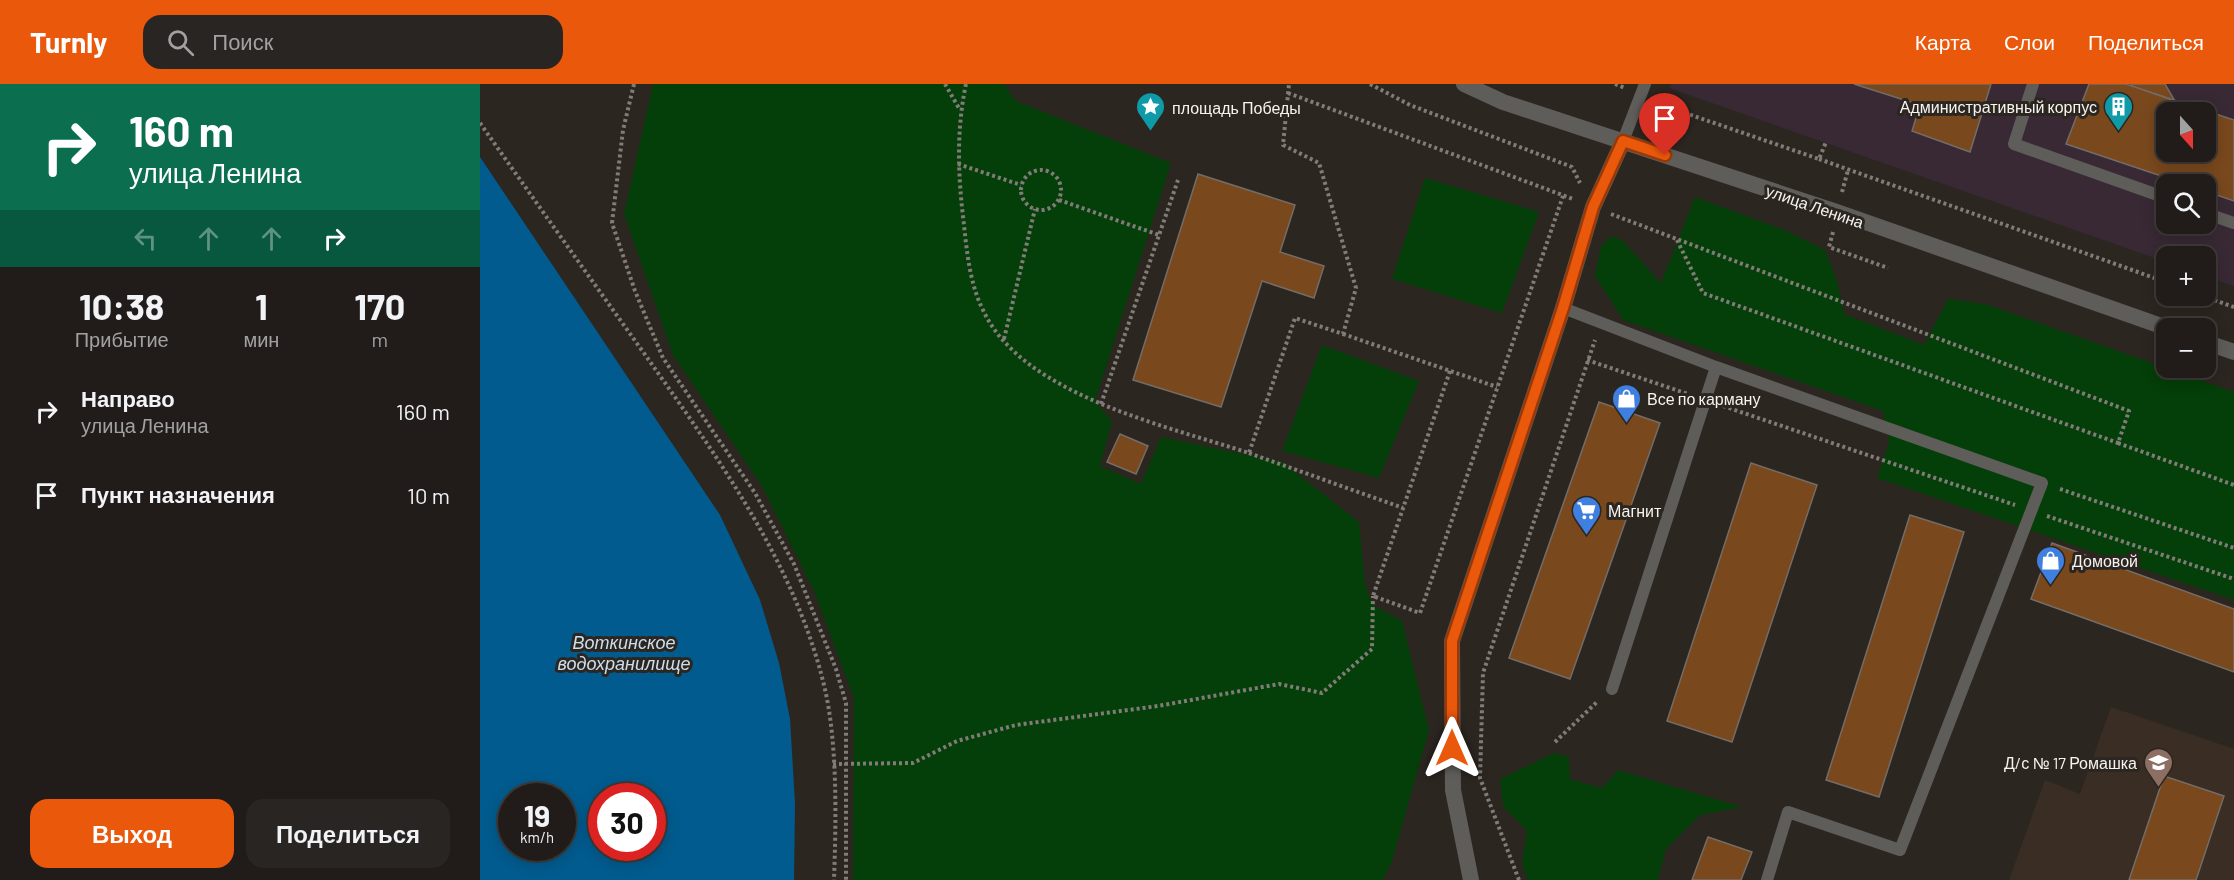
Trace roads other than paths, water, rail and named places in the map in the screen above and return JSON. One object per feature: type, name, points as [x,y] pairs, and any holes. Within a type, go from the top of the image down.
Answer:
[{"type":"street","name":"улица Ленина","points":[[1464,84],[1503,102],[1837,212],[2156,324]]},
{"type":"street","points":[[1472,880],[1453,790],[1452,641],[1563,308],[1593,207],[1623,141]]},
{"type":"street","points":[[2216,346],[2234,352]]},
{"type":"lane","points":[[2033,84],[2014,144],[2156,194]]},
{"type":"lane","points":[[1623,141],[1642,89]]},
{"type":"lane","points":[[2216,217],[2234,223]]},
{"type":"lane","points":[[1563,308],[1716,367],[2042,483],[1900,850],[1788,812],[1767,880]]},
{"type":"lane","points":[[1612,688],[1716,367]]},
{"type":"water","name":"Воткинское водохранилище","points":[[480,157],[720,515],[760,600],[779,663],[790,719],[795,803],[794,880],[480,880]]},
{"type":"place","name":"площадь Победы","points":[[1151,132]]},
{"type":"place","name":"Административный корпус","points":[[2118,132]]},
{"type":"place","name":"Все по карману","points":[[1626,424]]},
{"type":"place","name":"Магнит","points":[[1587,536]]},
{"type":"place","name":"Домовой","points":[[2051,586]]},
{"type":"place","name":"Д/с № 17 Ромашка","points":[[2158,788]]}]
